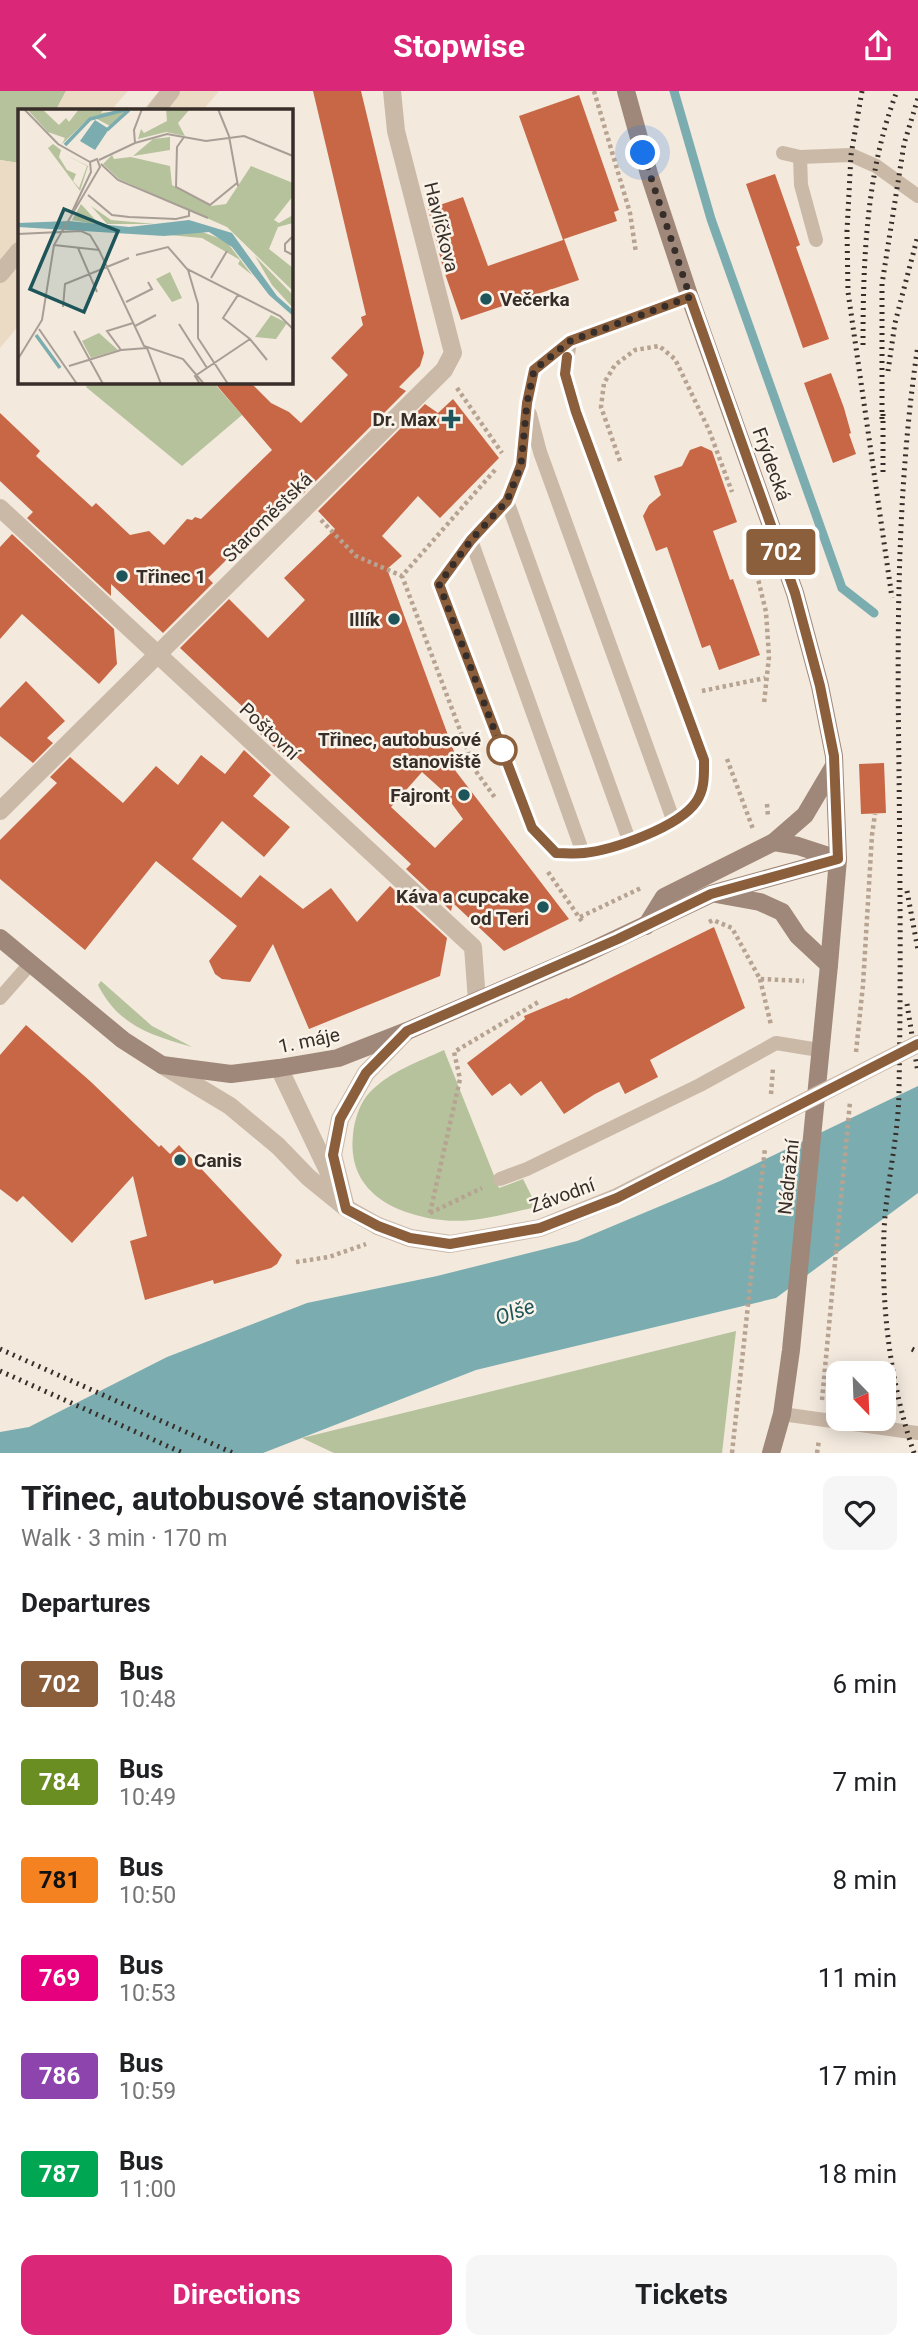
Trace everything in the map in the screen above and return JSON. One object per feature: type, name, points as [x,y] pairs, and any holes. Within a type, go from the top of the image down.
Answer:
[{"type":"main road","name":"Frýdecká","points":[[626,91],[649,174],[690,297],[795,593],[820,686],[834,766],[838,859]]},
{"type":"main road","points":[[646,926],[664,897],[774,842],[805,815],[834,766]]},
{"type":"main road","points":[[774,842],[798,846],[838,859]]},
{"type":"main road","name":"1. máje","points":[[0,938],[122,1040],[162,1065],[231,1074],[338,1058],[477,1001],[711,894],[838,859]]},
{"type":"main road","name":"Nádražní","points":[[771,1453],[782,1414],[791,1350],[815,1122],[838,859]]},
{"type":"main road","points":[[711,894],[760,902],[782,912],[828,974]]},
{"type":"main road","name":"Nádražní","points":[[782,1414],[783,1453]]},
{"type":"street","points":[[157,109],[171,91]]},
{"type":"street","name":"Havlíčkova","points":[[391,91],[396,131],[453,353],[444,370]]},
{"type":"street","points":[[0,274],[18,252]]},
{"type":"street","name":"Staroměstská","points":[[0,811],[444,370]]},
{"type":"street","name":"Poštovní","points":[[0,508],[473,947],[477,1001]]},
{"type":"street","points":[[346,1209],[333,1155],[340,1119],[366,1073],[407,1031]]},
{"type":"street","name":"Závodní","points":[[162,1065],[230,1106],[346,1209],[378,1226],[410,1238],[450,1244],[540,1228],[617,1198],[918,1044]]},
{"type":"street","points":[[279,1068],[346,1209]]},
{"type":"lane","points":[[783,153],[800,157],[851,155],[876,166],[918,196]]},
{"type":"lane","points":[[800,157],[801,185],[816,240]]},
{"type":"lane","points":[[570,341],[565,374],[576,412],[704,760],[705,780],[697,801],[674,822],[619,845],[583,853],[556,853],[532,828],[439,584],[471,540],[507,501],[521,465],[527,403],[534,370],[570,341],[690,297]]},
{"type":"lane","points":[[527,403],[540,452],[674,822]]},
{"type":"lane","points":[[507,501],[629,840]]},
{"type":"lane","points":[[471,540],[583,853]]},
{"type":"lane","points":[[0,998],[30,964]]},
{"type":"lane","points":[[500,1179],[700,1085],[776,1043],[820,1050]]},
{"type":"lane","points":[[782,1414],[918,1433]]},
{"type":"path","points":[[594,91],[630,213],[636,253]]},
{"type":"path","points":[[601,408],[604,383],[615,365],[635,350],[659,346],[675,359],[709,430],[732,493]]},
{"type":"path","points":[[444,370],[506,458]]},
{"type":"path","points":[[307,506],[356,557],[402,576]]},
{"type":"path","points":[[746,531],[766,612],[769,657],[764,703]]},
{"type":"path","points":[[702,691],[765,678]]},
{"type":"path","points":[[855,1063],[875,814]]},
{"type":"path","points":[[700,926],[713,920],[732,928],[760,979],[828,974],[863,985]]},
{"type":"path","points":[[430,1213],[460,1079],[454,1052],[542,1000]]},
{"type":"path","points":[[817,1453],[852,1089]]},
{"type":"path","points":[[732,1453],[766,1135]]},
{"type":"green space","points":[[0,91],[66,91],[57,109],[18,109],[18,163],[0,160]]},
{"type":"green space","points":[[89,383],[214,383],[242,415],[182,466],[86,387]]},
{"type":"green space","points":[[101,981],[152,1026],[192,1047],[149,1033],[125,1019],[106,999],[98,985]]},
{"type":"green space","points":[[444,1050],[499,1188],[523,1179],[537,1207],[478,1219],[454,1221],[424,1217],[391,1205],[377,1196],[357,1171],[353,1135],[363,1101],[387,1078]]},
{"type":"green space","points":[[736,1331],[722,1453],[334,1453],[302,1438]]},
{"type":"shaded area","points":[[66,91],[128,91],[112,109],[57,109]]},
{"type":"shaded area","points":[[159,91],[219,91],[204,109],[144,109]]},
{"type":"shaded area","points":[[0,160],[18,163],[18,326],[0,348]]},
{"type":"water","name":"Olše","points":[[918,1086],[918,1193],[776,1298],[476,1370],[263,1453],[0,1453],[0,1432],[29,1427],[167,1357],[307,1303],[437,1276],[577,1241],[720,1181]]},
{"type":"building","points":[[313,91],[361,91],[424,353],[420,366],[399,387],[406,391],[302,495],[297,490],[208,578],[213,583],[163,633],[111,584],[111,596],[27,518],[33,512],[0,481],[0,413],[40,451],[36,456],[92,507],[96,503],[130,535],[149,531],[164,545],[187,519],[201,519],[272,450],[215,383],[251,383],[271,403],[289,412],[301,423],[348,375],[331,358],[363,325],[361,317],[366,315]]},
{"type":"building","points":[[579,95],[619,210],[614,212],[617,221],[564,239],[579,280],[461,320],[443,268],[428,209],[463,197],[488,266],[563,240],[519,116]]},
{"type":"building","points":[[775,174],[800,245],[796,247],[829,339],[803,348],[746,184]]},
{"type":"building","points":[[831,373],[856,454],[833,463],[804,383]]},
{"type":"building","points":[[453,399],[499,458],[440,518],[418,496],[382,536],[402,556],[387,569],[456,757],[451,765],[569,919],[504,951],[453,903],[451,911],[406,869],[411,864],[291,752],[286,758],[257,731],[262,725],[180,648],[229,599],[268,638],[305,600],[284,578],[335,529],[318,511],[425,404],[438,413]],"holes":[[[422,772],[442,790],[463,819],[435,848],[391,807]]]},
{"type":"building","points":[[701,446],[712,451],[737,522],[713,531],[760,655],[719,670],[710,645],[702,648],[667,547],[656,551],[643,516],[649,505],[661,495],[654,476],[682,466],[690,450]]},
{"type":"building","points":[[12,534],[114,629],[117,664],[99,684],[22,614],[0,639],[0,547]]},
{"type":"building","points":[[26,681],[65,721],[47,738],[53,743],[33,763],[0,736],[0,708]]},
{"type":"building","points":[[244,750],[271,775],[253,796],[290,827],[264,857],[222,821],[192,859],[241,898],[260,875],[303,909],[331,888],[357,922],[390,886],[447,938],[440,976],[309,1029],[273,944],[250,982],[222,979],[215,974],[209,961],[237,926],[156,861],[85,950],[0,879],[0,840],[57,783],[50,777],[70,757],[123,803],[156,766],[178,785],[201,755],[225,774]]},
{"type":"building","points":[[884,763],[886,813],[861,814],[859,764]]},
{"type":"building","points":[[714,927],[745,1008],[650,1060],[658,1077],[625,1094],[619,1082],[564,1114],[541,1081],[521,1096],[510,1083],[492,1096],[467,1063],[525,1019],[524,1016],[568,999]]},
{"type":"building","points":[[26,1025],[159,1147],[161,1145],[170,1154],[179,1145],[282,1255],[277,1264],[214,1284],[213,1280],[145,1300],[130,1241],[147,1236],[133,1176],[72,1243],[23,1196],[17,1202],[0,1189],[0,1055]]},
{"type":"waterway","points":[[674,91],[711,219],[842,588],[874,613]]},
{"type":"railway","points":[[862,91],[851,155],[847,231],[848,292],[892,598]]},
{"type":"railway","points":[[863,345],[868,216],[879,153],[897,91]]},
{"type":"railway","points":[[882,419],[882,284],[904,144],[918,98]]},
{"type":"railway","points":[[888,371],[895,323],[918,235]]},
{"type":"railway","points":[[914,1453],[893,1372],[883,1260],[885,1214],[899,1088],[898,663],[902,503],[918,345]]},
{"type":"railway","points":[[883,409],[883,472]]},
{"type":"railway","points":[[907,891],[918,950]]},
{"type":"railway","points":[[907,1004],[918,1073]]},
{"type":"railway","points":[[0,1349],[233,1453]]},
{"type":"railway","points":[[912,1349],[918,1352]]},
{"type":"railway","points":[[0,1371],[183,1453]]},
{"type":"bus line","name":"702","points":[[567,357],[565,374],[576,412],[704,760],[705,780],[697,801],[682,817],[619,845],[583,853],[556,853],[532,828],[439,584],[471,540],[507,501],[521,465],[527,403],[534,370],[570,341],[690,297],[795,593],[820,686],[834,756],[838,859],[711,894],[618,939],[407,1031],[366,1073],[340,1119],[333,1155],[346,1209],[378,1226],[410,1238],[450,1244],[540,1228],[617,1198],[918,1044]]},
{"type":"place","name":"Večerka","points":[[486,299]]},
{"type":"place","name":"Dr. Max","points":[[451,419]]},
{"type":"place","name":"Třinec 1","points":[[122,576]]},
{"type":"place","name":"Illík","points":[[394,619]]},
{"type":"place","name":"Třinec, autobusové stanoviště","points":[[502,750]]},
{"type":"place","name":"Fajront","points":[[464,795]]},
{"type":"place","name":"Káva a cupcake od Teri","points":[[543,907]]},
{"type":"place","name":"Canis","points":[[180,1160]]},
{"type":"route","points":[[502,750],[439,584],[471,540],[507,501],[521,465],[527,403],[534,370],[570,341],[690,297],[643,153]]}]
